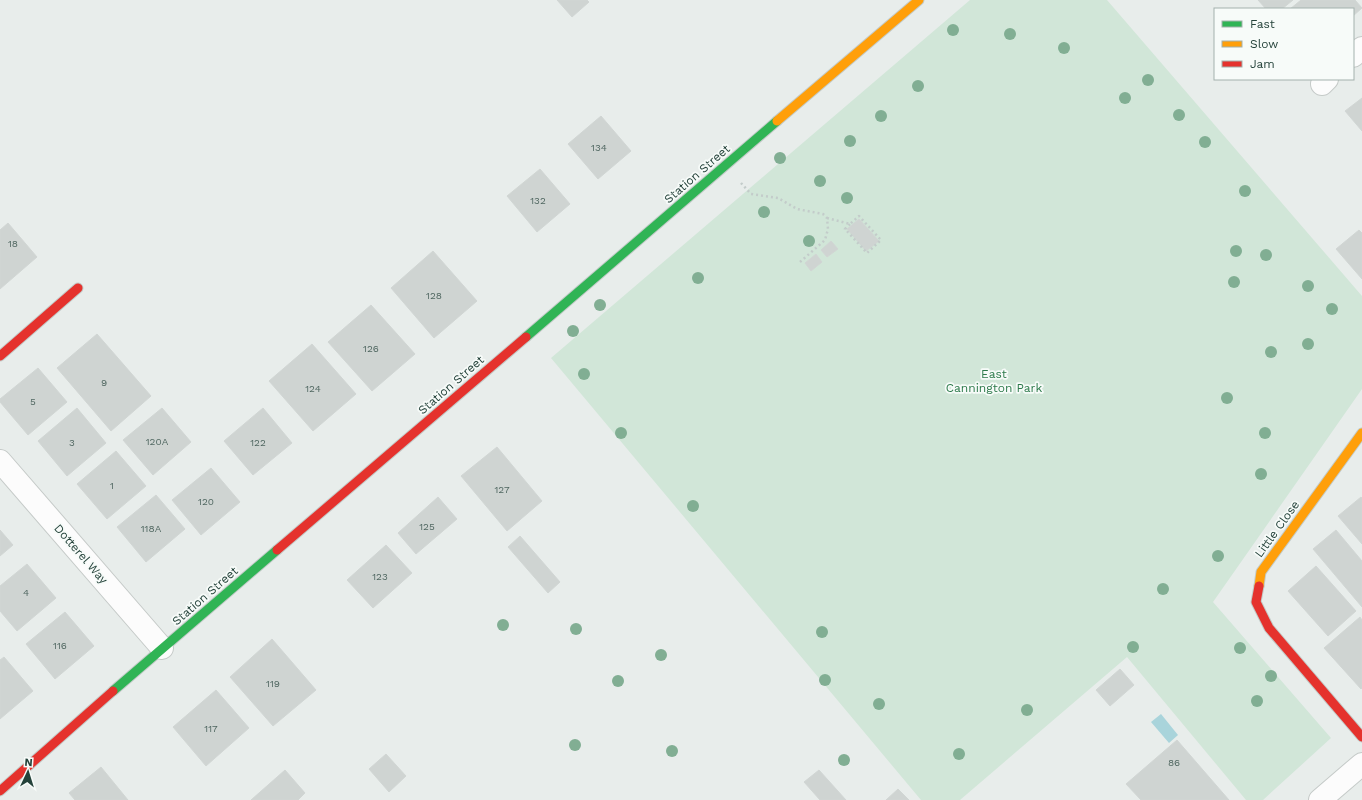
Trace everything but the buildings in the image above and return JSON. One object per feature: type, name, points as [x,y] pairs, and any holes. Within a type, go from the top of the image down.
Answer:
[{"type":"street","name":"Station Street","points":[[0,791],[162,648],[919,0]]},
{"type":"street","points":[[1354,55],[1362,48]]},
{"type":"street","points":[[0,356],[78,288]]},
{"type":"street","name":"Little Close","points":[[1362,433],[1261,572],[1256,602],[1269,628],[1362,737]]},
{"type":"street","name":"Dotterel Way","points":[[0,461],[162,648]]},
{"type":"street","points":[[1320,800],[1362,764]]},
{"type":"path","points":[[741,182],[751,194],[778,198],[797,210],[823,214],[827,218],[850,224]]},
{"type":"path","points":[[859,216],[881,240],[867,253],[845,229],[850,224],[859,216]]},
{"type":"path","points":[[800,262],[825,240],[828,229],[827,218]]},
{"type":"green space","name":"East Cannington Park","points":[[970,0],[1107,0],[1362,296],[1362,389],[1213,602],[1331,738],[1263,800],[1246,800],[1127,657],[960,800],[921,800],[551,358]]},
{"type":"water","points":[[1161,714],[1178,735],[1169,743],[1151,722]]},
{"type":"traffic: fast","points":[[526,337],[777,121]]},
{"type":"traffic: fast","points":[[113,691],[277,550]]},
{"type":"traffic: slow","points":[[777,121],[919,0]]},
{"type":"traffic: slow","points":[[1259,586],[1261,572],[1362,433]]},
{"type":"traffic: jam","points":[[0,356],[78,288]]},
{"type":"traffic: jam","points":[[277,550],[526,337]]},
{"type":"traffic: jam","points":[[1259,586],[1256,602],[1269,628],[1362,737]]},
{"type":"traffic: jam","points":[[0,791],[113,691]]}]
